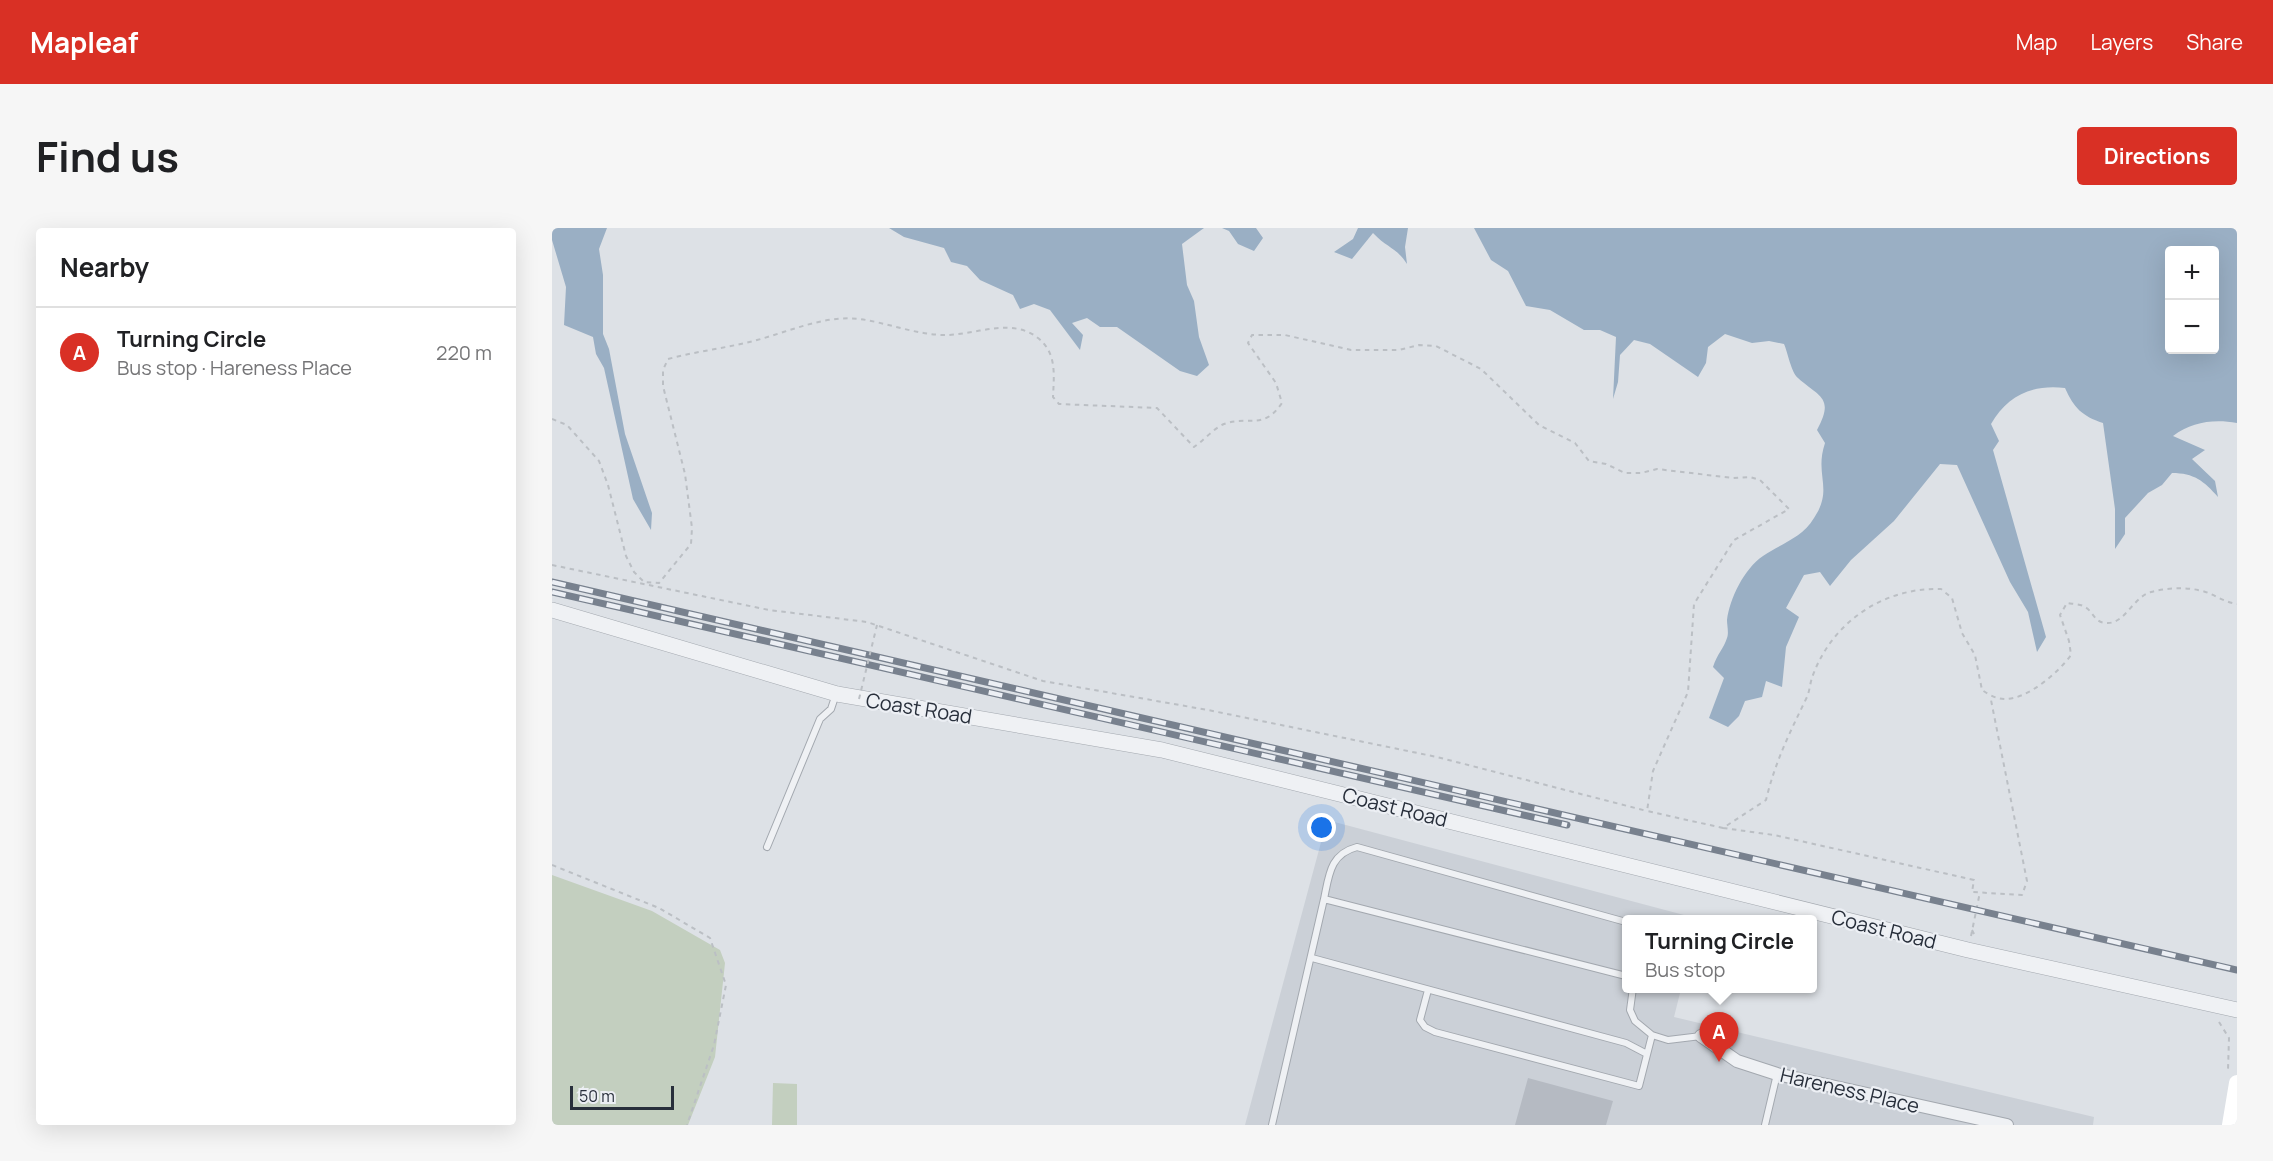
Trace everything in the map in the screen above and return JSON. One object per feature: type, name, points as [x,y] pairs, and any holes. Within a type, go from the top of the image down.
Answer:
[{"type":"main road","points":[[2230,1125],[2232,1078]]},
{"type":"street","name":"Coast Road","points":[[552,610],[837,694],[1040,727],[1162,750],[1975,951],[2237,1010]]},
{"type":"street","name":"Hareness Place","points":[[1701,1036],[1737,1061],[1777,1074],[2007,1125]]},
{"type":"lane","points":[[767,848],[820,720],[831,709],[837,694]]},
{"type":"lane","points":[[1272,1125],[1334,861],[1348,849],[1357,847],[1622,921]]},
{"type":"lane","points":[[1324,899],[1622,975]]},
{"type":"lane","points":[[1312,958],[1626,1043],[1647,1054]]},
{"type":"lane","points":[[1428,990],[1420,1020],[1425,1027],[1435,1032],[1639,1086],[1652,1035]]},
{"type":"lane","points":[[1632,993],[1630,1010],[1635,1021],[1652,1035],[1668,1040],[1701,1036]]},
{"type":"lane","points":[[1765,1125],[1777,1074]]},
{"type":"path","points":[[552,419],[567,425],[600,461],[609,485],[626,556],[634,572],[644,582],[658,583],[690,544],[692,528],[685,474],[663,386],[663,370],[668,359],[758,340],[813,323],[842,320],[860,319],[943,335],[1008,327],[1021,328],[1038,338],[1051,352],[1054,364],[1053,397],[1059,404],[1157,408],[1194,447],[1223,424],[1259,421],[1273,417],[1281,403],[1276,383],[1248,343],[1252,335],[1285,335],[1351,350],[1399,350],[1419,345],[1436,346],[1481,369],[1539,425],[1575,443],[1589,461],[1606,464],[1625,473],[1641,473],[1657,469],[1733,478],[1750,477],[1760,480],[1789,509],[1734,540],[1694,604],[1688,692],[1653,771],[1647,811]]},
{"type":"path","points":[[552,565],[769,610],[877,625],[1043,681],[1208,710],[1437,757],[1647,811],[1724,828],[1774,834],[1974,880],[1972,892],[2022,895],[2027,881],[1996,729],[1991,700],[1993,696]]},
{"type":"path","points":[[1724,828],[1766,800],[1776,762],[1808,695],[1813,674],[1833,639],[1869,605],[1918,588],[1941,589],[1952,598],[1962,633],[1969,641],[1975,655],[1982,690],[2004,699],[2020,695],[2059,671],[2071,655],[2070,641],[2060,615],[2067,603],[2086,607],[2097,621],[2109,624],[2122,617],[2136,600],[2147,592],[2163,589],[2199,590],[2226,603],[2237,604]]},
{"type":"path","points":[[859,699],[877,625]]},
{"type":"path","points":[[552,865],[659,908],[710,938],[726,985],[714,1045],[687,1125]]},
{"type":"path","points":[[1975,951],[1972,930],[1980,892]]},
{"type":"path","points":[[1972,930],[1975,951]]},
{"type":"path","points":[[2213,1018],[2224,1026],[2229,1038],[2232,1078]]},
{"type":"shaded area","points":[[1327,820],[1684,915],[1622,915],[1622,993],[1680,993],[1674,1017],[2094,1117],[2093,1125],[1245,1125]]},
{"type":"green space","points":[[552,875],[652,911],[720,950],[725,963],[715,1057],[688,1125],[552,1125]]},
{"type":"green space","points":[[773,1083],[797,1084],[797,1125],[772,1125]]},
{"type":"water","points":[[552,228],[607,228],[599,249],[603,275],[603,334],[609,349],[625,434],[652,513],[651,530],[633,499],[604,368],[596,354],[593,337],[564,325],[566,287],[552,240]]},
{"type":"water","points":[[889,228],[1204,228],[1182,244],[1187,285],[1194,301],[1199,337],[1209,365],[1197,376],[1180,371],[1117,327],[1100,327],[1087,318],[1072,323],[1083,335],[1080,350],[1050,310],[1034,304],[1020,309],[1013,295],[980,280],[967,266],[951,262],[944,248],[904,237]]},
{"type":"water","points":[[1222,228],[1256,228],[1263,238],[1254,251],[1238,244],[1229,231]]},
{"type":"water","points":[[1358,228],[1408,228],[1405,247],[1407,264],[1399,254],[1373,233],[1352,259],[1334,252],[1353,239]]},
{"type":"water","points":[[1474,228],[2237,228],[2237,423],[2220,421],[2203,423],[2180,431],[2173,436],[2205,450],[2192,459],[2215,481],[2218,497],[2208,486],[2193,476],[2172,473],[2162,485],[2148,493],[2125,518],[2125,534],[2115,549],[2115,509],[2103,423],[2080,410],[2065,388],[2042,388],[2022,394],[2005,406],[1991,424],[1999,441],[1993,450],[2046,637],[2037,652],[2028,612],[2010,582],[1957,465],[1940,464],[1894,521],[1851,560],[1830,586],[1820,572],[1804,575],[1786,608],[1799,617],[1786,647],[1782,687],[1766,681],[1762,697],[1745,701],[1739,716],[1728,727],[1709,718],[1724,678],[1713,667],[1728,636],[1729,611],[1739,585],[1750,568],[1763,556],[1804,531],[1820,508],[1823,498],[1821,464],[1825,443],[1817,430],[1825,411],[1822,399],[1798,378],[1784,344],[1769,341],[1752,343],[1725,334],[1708,347],[1706,363],[1698,377],[1650,344],[1634,340],[1620,355],[1618,382],[1613,399],[1616,337],[1600,330],[1584,330],[1550,310],[1526,306],[1508,271],[1491,260]]},
{"type":"building","points":[[1528,1078],[1613,1101],[1606,1125],[1515,1125]]},
{"type":"railway","points":[[552,582],[2237,970]]},
{"type":"railway","points":[[552,592],[1567,825]]},
{"type":"place","name":"Turning Circle","points":[[1719,1062]]}]
